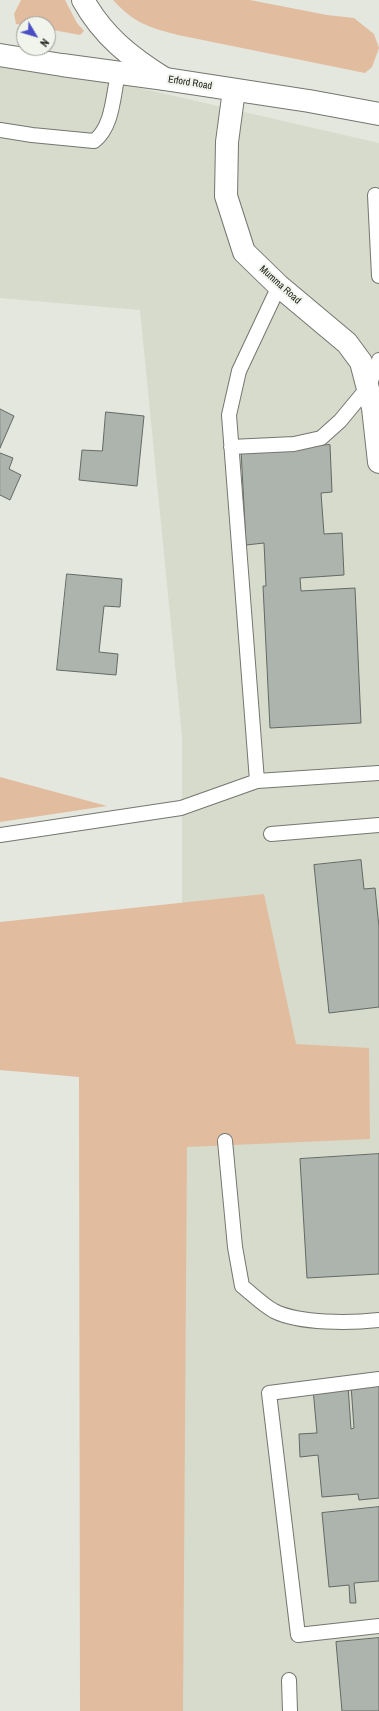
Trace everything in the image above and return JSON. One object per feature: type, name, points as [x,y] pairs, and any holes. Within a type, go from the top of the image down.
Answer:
[{"type":"main road","points":[[83,0],[106,33],[136,60],[164,79]]},
{"type":"main road","name":"Erford Road","points":[[0,55],[118,74],[164,79],[309,101],[379,114]]},
{"type":"main road","name":"Mumma Road","points":[[234,90],[228,142],[226,196],[244,252],[279,286],[347,343],[361,362],[374,408],[379,462]]},
{"type":"lane","points":[[0,130],[32,135],[94,141],[100,136],[107,125],[118,74]]},
{"type":"lane","points":[[375,195],[379,276]]},
{"type":"lane","points":[[257,781],[229,415],[239,371],[279,286]]},
{"type":"lane","points":[[231,447],[294,444],[321,438],[340,421],[369,386],[379,360]]},
{"type":"lane","points":[[0,835],[181,808],[257,781],[379,773]]},
{"type":"lane","points":[[271,834],[379,825]]},
{"type":"lane","points":[[225,1141],[235,1247],[242,1286],[274,1311],[300,1318],[329,1322],[379,1320]]},
{"type":"lane","points":[[379,1378],[268,1393],[298,1635],[379,1626]]},
{"type":"lane","points":[[289,1680],[290,1711]]},
{"type":"shaded area","points":[[21,0],[65,0],[77,23],[84,31],[80,35],[56,30],[56,16],[16,16],[16,24],[14,14]]},
{"type":"shaded area","points":[[113,0],[250,0],[327,15],[354,18],[374,34],[379,48],[372,67],[365,73],[167,32],[135,19]]},
{"type":"shaded area","points":[[0,56],[379,143],[379,1711],[182,1711],[182,736],[140,310],[0,298]]},
{"type":"shaded area","points":[[0,777],[107,806],[0,822]]},
{"type":"shaded area","points":[[264,894],[296,1044],[369,1048],[370,1139],[187,1147],[183,1711],[80,1711],[79,1077],[0,1070],[0,922]]},
{"type":"building","points":[[0,409],[14,416],[0,448]]},
{"type":"building","points":[[106,412],[144,416],[137,486],[79,480],[82,450],[102,451]]},
{"type":"building","points":[[330,445],[332,492],[321,493],[324,534],[342,533],[344,575],[300,578],[301,591],[355,588],[361,723],[270,728],[263,586],[266,586],[264,543],[246,545],[241,450]]},
{"type":"building","points":[[0,453],[13,458],[9,469],[21,475],[10,500],[0,495]]},
{"type":"building","points":[[67,574],[122,579],[120,607],[104,606],[99,652],[118,654],[116,675],[57,670]]},
{"type":"building","points":[[361,860],[364,889],[375,888],[379,927],[379,1007],[329,1013],[314,865]]},
{"type":"building","points":[[379,1154],[379,1274],[307,1278],[300,1159]]},
{"type":"building","points":[[379,1383],[379,1498],[359,1500],[358,1494],[322,1497],[318,1455],[300,1457],[299,1434],[317,1433],[313,1389],[348,1386],[351,1429],[354,1428],[351,1385]]},
{"type":"building","points":[[379,1507],[379,1581],[354,1583],[356,1603],[350,1603],[349,1585],[329,1587],[322,1513]]},
{"type":"building","points":[[379,1638],[379,1711],[342,1711],[336,1642]]}]
